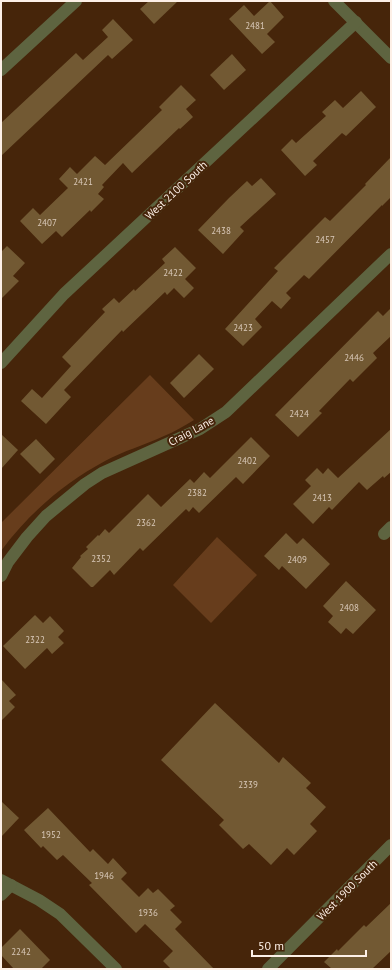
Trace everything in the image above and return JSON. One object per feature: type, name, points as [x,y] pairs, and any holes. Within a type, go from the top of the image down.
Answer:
[{"type":"street","points":[[1,70],[76,1]]},
{"type":"street","points":[[334,1],[391,58]]},
{"type":"street","name":"West 2100 South","points":[[1,363],[64,294],[356,22]]},
{"type":"street","name":"Craig Lane","points":[[1,576],[8,562],[27,537],[46,516],[85,484],[102,473],[200,430],[226,412],[391,254]]},
{"type":"street","name":"West 1900 South","points":[[268,969],[391,845]]},
{"type":"street","points":[[1,895],[6,883],[39,900],[60,914],[116,969]]},
{"type":"shaded area","points":[[150,375],[194,420],[168,434],[112,457],[75,479],[35,512],[1,551],[1,523]]},
{"type":"shaded area","points":[[217,537],[257,575],[211,623],[173,585]]},
{"type":"building","points":[[149,1],[178,1],[154,24],[140,9]]},
{"type":"building","points":[[270,1],[284,17],[267,34],[275,42],[262,54],[229,19],[244,5],[254,16]]},
{"type":"building","points":[[113,19],[133,40],[112,59],[108,55],[1,156],[1,123],[76,53],[83,60],[108,37],[102,30]]},
{"type":"building","points":[[232,54],[246,70],[224,90],[210,75]]},
{"type":"building","points":[[181,85],[196,100],[186,109],[193,117],[180,129],[179,128],[132,173],[123,163],[102,185],[104,187],[98,194],[104,199],[91,212],[90,210],[62,237],[56,231],[42,244],[20,221],[33,208],[40,215],[68,188],[59,179],[70,167],[77,174],[95,156],[105,165],[162,110],[159,107]]},
{"type":"building","points":[[361,91],[376,107],[346,136],[342,133],[313,161],[317,165],[305,176],[281,150],[292,139],[296,143],[326,116],[322,112],[335,100],[343,108]]},
{"type":"building","points":[[391,157],[391,197],[309,279],[304,275],[286,293],[291,298],[281,309],[272,301],[255,319],[262,327],[243,346],[225,329],[278,271],[274,268],[325,217],[330,221],[366,185],[365,184]]},
{"type":"building","points":[[261,178],[276,194],[240,227],[244,231],[223,254],[198,230],[247,181],[252,186]]},
{"type":"building","points":[[7,246],[25,263],[13,276],[19,281],[1,299],[1,252]]},
{"type":"building","points":[[175,247],[196,268],[185,279],[194,288],[184,298],[174,288],[167,295],[165,292],[123,332],[122,330],[64,390],[71,397],[46,424],[21,401],[32,389],[42,398],[71,366],[62,357],[105,312],[102,309],[114,298],[119,303],[134,289],[135,291],[165,263],[162,259]]},
{"type":"building","points":[[391,308],[391,336],[373,353],[377,358],[353,382],[350,379],[319,411],[322,413],[298,437],[275,415],[378,311],[383,316]]},
{"type":"building","points":[[199,354],[214,369],[184,398],[170,383]]},
{"type":"building","points":[[391,429],[391,472],[384,478],[383,476],[367,490],[359,482],[332,510],[329,507],[313,524],[293,504],[311,486],[305,480],[317,468],[323,474],[328,468],[338,478]]},
{"type":"building","points":[[1,434],[18,450],[1,469]]},
{"type":"building","points":[[251,437],[270,456],[243,484],[236,477],[199,513],[193,507],[189,512],[186,509],[143,551],[140,548],[114,575],[110,570],[93,587],[91,587],[72,568],[81,557],[80,556],[88,549],[86,547],[98,535],[99,536],[105,529],[109,533],[148,494],[161,507],[190,479],[194,483],[204,472],[210,478]]},
{"type":"building","points":[[36,439],[55,459],[40,474],[20,454]]},
{"type":"building","points":[[286,533],[297,544],[303,538],[330,564],[306,589],[282,566],[279,570],[264,556]]},
{"type":"building","points":[[346,581],[376,610],[353,634],[346,628],[341,634],[328,622],[333,616],[323,606]]},
{"type":"building","points":[[35,615],[43,623],[50,616],[64,631],[58,637],[64,643],[52,654],[47,648],[25,669],[3,646]]},
{"type":"building","points":[[1,679],[16,695],[9,701],[15,707],[1,721]]},
{"type":"building","points":[[215,703],[279,763],[283,757],[311,783],[306,788],[326,807],[310,824],[317,831],[294,855],[287,848],[271,865],[249,844],[243,849],[219,825],[224,820],[161,760]]},
{"type":"building","points":[[1,801],[19,818],[1,837]]},
{"type":"building","points":[[48,808],[90,852],[93,849],[108,864],[113,858],[127,873],[121,879],[139,897],[148,888],[153,893],[158,889],[175,906],[170,910],[182,922],[175,929],[214,969],[171,969],[163,961],[173,951],[145,924],[136,933],[89,885],[92,883],[63,855],[57,860],[43,846],[41,848],[24,830]]},
{"type":"building","points":[[391,903],[391,951],[372,969],[332,969],[324,962],[337,949],[338,951],[364,925],[366,927]]},
{"type":"building","points":[[20,929],[50,960],[41,969],[14,969],[1,955],[1,948]]}]
